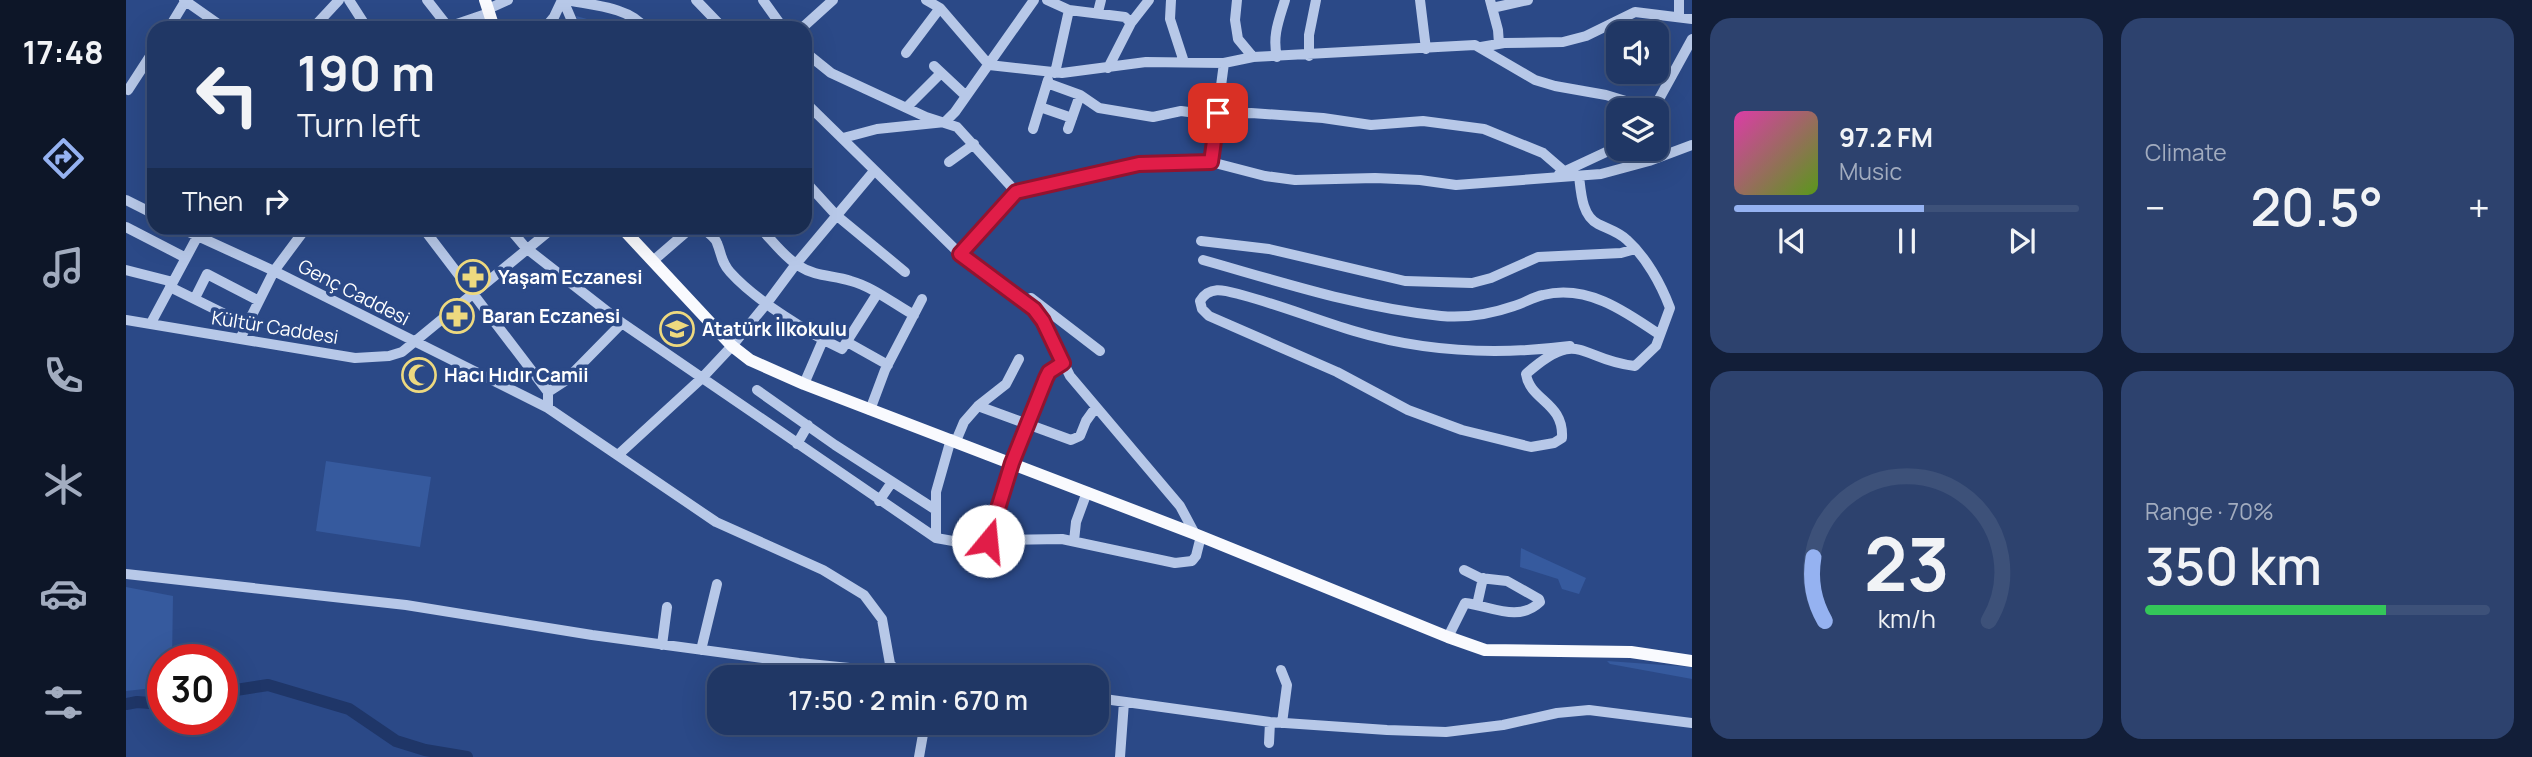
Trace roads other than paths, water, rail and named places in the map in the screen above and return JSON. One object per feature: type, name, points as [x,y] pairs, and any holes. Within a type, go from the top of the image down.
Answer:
[{"type":"main road","points":[[629,235],[732,346],[750,360],[804,384],[1198,535],[1485,650],[1631,652],[1692,661]]},
{"type":"street","points":[[173,21],[186,0],[214,21]]},
{"type":"street","points":[[320,21],[339,0]]},
{"type":"street","points":[[349,0],[362,21]]},
{"type":"street","points":[[427,0],[443,21]]},
{"type":"street","points":[[461,21],[487,7],[508,0]]},
{"type":"street","points":[[564,0],[619,12],[640,21]]},
{"type":"street","points":[[551,21],[564,0]]},
{"type":"street","points":[[564,0],[572,21]]},
{"type":"street","points":[[696,0],[716,21]]},
{"type":"street","points":[[763,0],[778,21]]},
{"type":"street","points":[[810,21],[833,0]]},
{"type":"street","points":[[926,0],[940,8],[989,65],[1050,76],[1146,62],[1224,62],[1253,57],[1475,45],[1535,80],[1618,98]]},
{"type":"street","points":[[843,138],[877,129],[945,122],[1034,0]]},
{"type":"street","points":[[1047,0],[1069,10],[1125,17],[1131,23]]},
{"type":"street","points":[[1098,12],[1101,0]]},
{"type":"street","points":[[1108,68],[1131,23],[1149,0]]},
{"type":"street","points":[[1171,0],[1170,19],[1184,62]]},
{"type":"street","points":[[1237,0],[1235,20],[1238,38],[1253,57]]},
{"type":"street","points":[[1278,57],[1275,30],[1285,0]]},
{"type":"street","points":[[1309,56],[1309,35],[1316,0]]},
{"type":"street","points":[[1420,0],[1426,49]]},
{"type":"street","points":[[1499,44],[1491,4],[1528,0]]},
{"type":"street","points":[[1679,0],[1679,16]]},
{"type":"street","points":[[906,53],[940,8]]},
{"type":"street","points":[[1033,129],[1069,10]]},
{"type":"street","points":[[1481,47],[1563,42],[1586,36],[1635,12],[1692,19]]},
{"type":"street","points":[[1660,98],[1692,38]]},
{"type":"street","points":[[812,58],[831,74],[926,117],[957,127],[1016,192]]},
{"type":"street","points":[[126,89],[128,90],[147,61]]},
{"type":"street","points":[[1211,162],[1224,62]]},
{"type":"street","points":[[907,107],[937,70],[966,96]]},
{"type":"street","points":[[1050,76],[1099,108],[1153,117],[1181,111],[1323,118],[1371,125],[1423,121],[1484,129],[1543,153],[1565,172]]},
{"type":"street","points":[[1068,129],[1080,95]]},
{"type":"street","points":[[1040,107],[1072,118]]},
{"type":"street","points":[[515,235],[526,248],[622,323],[936,538],[953,541],[1021,538],[1074,541],[1175,563],[1192,561],[1198,535],[1180,506],[1096,407],[1063,363],[1040,316],[1014,292],[960,254],[812,108]]},
{"type":"street","points":[[949,162],[974,144]]},
{"type":"street","points":[[960,254],[1016,192],[1139,164],[1211,162],[1265,176],[1295,180],[1375,178],[1456,185],[1601,174],[1649,161],[1692,145]]},
{"type":"street","points":[[1549,179],[1606,152]]},
{"type":"street","points":[[618,455],[702,378],[732,346],[874,171]]},
{"type":"street","points":[[1570,346],[1554,352],[1526,374],[1527,382],[1551,405],[1562,425],[1562,438],[1555,443],[1531,447],[1462,430],[1408,410],[1337,372],[1209,316],[1202,309],[1200,301],[1204,294],[1212,289],[1228,291],[1277,304],[1356,331],[1449,349],[1523,352],[1570,346],[1615,363],[1635,366],[1656,346],[1670,308],[1662,286],[1635,249],[1615,231],[1594,222],[1585,211],[1579,176]]},
{"type":"street","points":[[812,189],[836,215],[905,272]]},
{"type":"street","points":[[126,200],[147,210]]},
{"type":"street","points":[[127,229],[186,258]]},
{"type":"street","points":[[150,323],[198,235]]},
{"type":"street","name":"Genç Caddesi","points":[[206,235],[548,408],[716,522],[823,569],[864,595],[882,619],[886,635],[886,653],[893,665]]},
{"type":"street","points":[[240,339],[274,271],[301,235]]},
{"type":"street","points":[[429,235],[548,392],[548,408]]},
{"type":"street","name":"Kültür Caddesi","points":[[126,320],[355,358],[389,356],[402,352],[544,235]]},
{"type":"street","points":[[654,260],[683,235]]},
{"type":"street","points":[[710,235],[716,241],[720,258],[729,271],[767,303],[823,340],[842,349],[877,293]]},
{"type":"street","points":[[768,235],[796,264],[819,275],[852,281],[914,315]]},
{"type":"street","points":[[1201,241],[1269,249],[1405,281],[1472,283],[1491,278],[1538,257],[1621,253],[1635,249]]},
{"type":"street","points":[[1203,260],[1360,302],[1444,316],[1493,313],[1541,295],[1557,292],[1579,293],[1609,302],[1660,335]]},
{"type":"street","points":[[126,270],[172,284],[247,325]]},
{"type":"street","points":[[195,298],[207,274],[259,302]]},
{"type":"street","points":[[1014,292],[1029,297],[1100,351]]},
{"type":"street","points":[[870,410],[888,365],[922,299]]},
{"type":"street","points":[[548,392],[565,381],[622,323]]},
{"type":"street","points":[[804,384],[823,340]]},
{"type":"street","points":[[847,342],[888,365]]},
{"type":"street","points":[[936,538],[939,476],[954,440],[964,422],[978,406],[1006,384],[1019,359]]},
{"type":"street","points":[[988,541],[1012,463],[1049,372],[1063,363]]},
{"type":"street","points":[[757,390],[936,510]]},
{"type":"street","points":[[978,406],[1073,440],[1080,436],[1096,407]]},
{"type":"street","points":[[797,444],[808,425]]},
{"type":"street","points":[[879,501],[892,481]]},
{"type":"street","points":[[1074,541],[1076,522],[1087,492]]},
{"type":"street","points":[[1448,637],[1465,603],[1511,613],[1532,608],[1540,602],[1507,581],[1483,579],[1464,570]]},
{"type":"street","points":[[126,574],[406,605],[662,645],[817,665]]},
{"type":"street","points":[[1477,604],[1483,579]]},
{"type":"street","points":[[701,650],[717,584]]},
{"type":"street","points":[[662,645],[667,607]]},
{"type":"street","points":[[1281,670],[1287,685],[1282,723]]},
{"type":"street","points":[[1109,700],[1270,722],[1446,732],[1589,710],[1692,723]]},
{"type":"street","points":[[1120,757],[1124,702]]},
{"type":"street","points":[[1269,743],[1270,722]]},
{"type":"street","points":[[919,757],[923,735]]},
{"type":"waterway","points":[[238,690],[268,685],[349,709],[396,741],[425,750],[467,757]]},
{"type":"waterway","points":[[126,704],[147,703]]},
{"type":"place","name":"Yaşam Eczanesi","points":[[473,277]]},
{"type":"place","name":"Baran Eczanesi","points":[[457,316]]},
{"type":"place","name":"Atatürk İlkokulu","points":[[677,329]]},
{"type":"place","name":"Hacı Hıdır Camii","points":[[419,375]]}]
